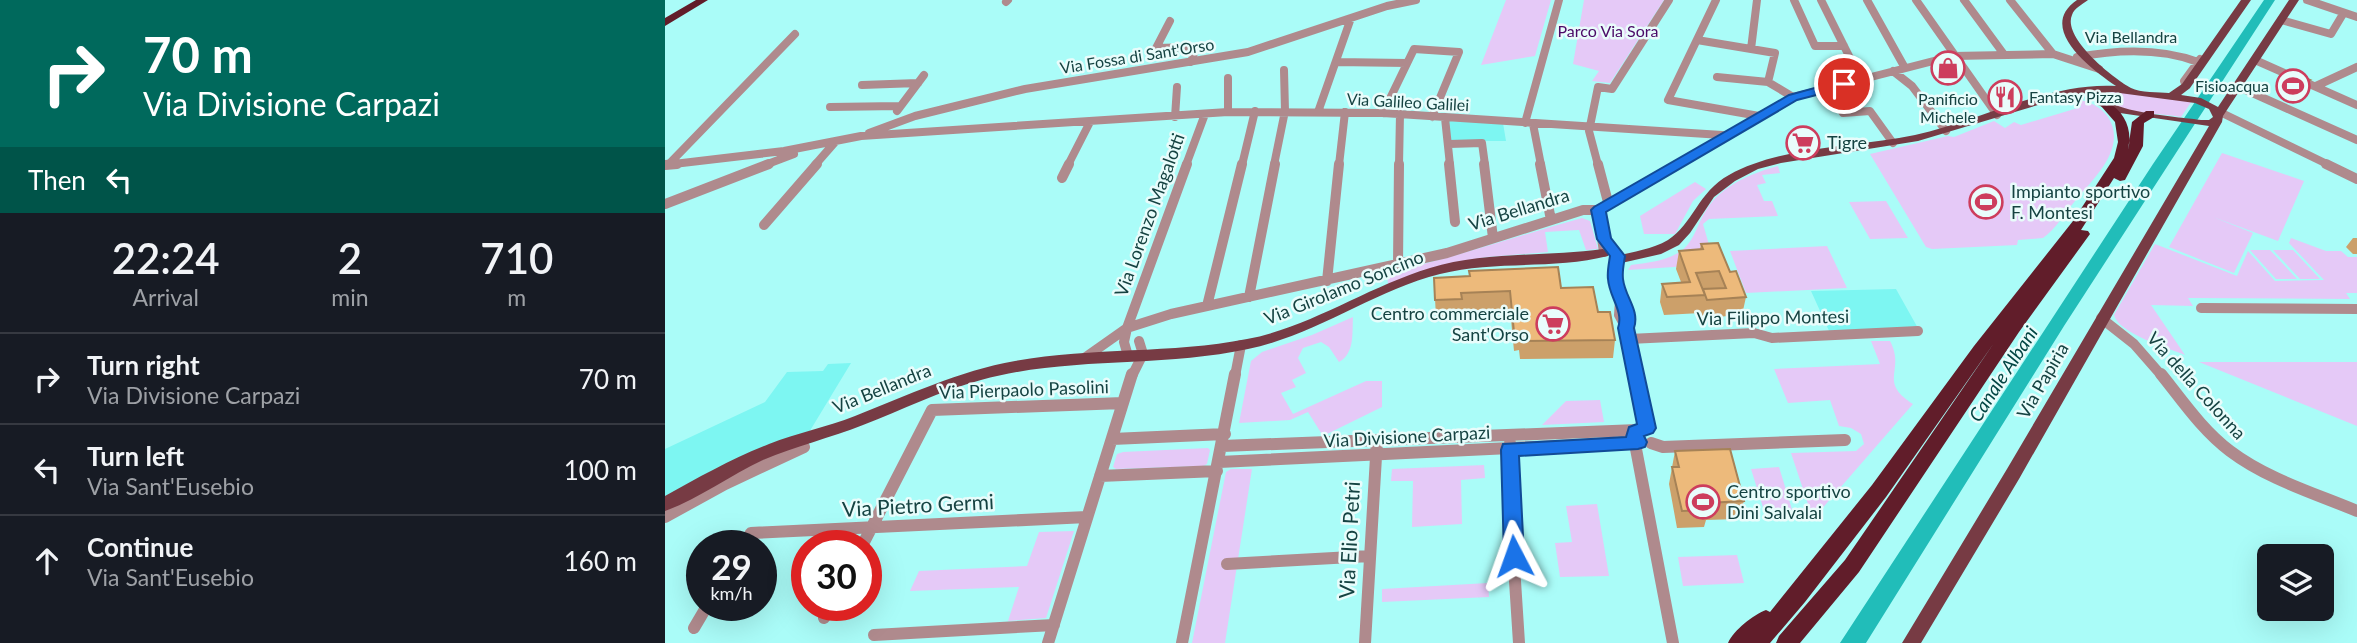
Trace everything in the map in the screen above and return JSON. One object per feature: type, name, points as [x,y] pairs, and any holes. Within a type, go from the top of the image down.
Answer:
[{"type":"highway","points":[[665,15],[691,0]]},
{"type":"highway","points":[[665,23],[703,0]]},
{"type":"highway","points":[[1787,643],[1851,566],[1997,339],[2078,224],[2120,158],[2124,131],[2121,121],[2105,105]]},
{"type":"highway","points":[[1756,643],[1798,596],[2095,217],[2135,152],[2139,121],[2150,114]]},
{"type":"highway","points":[[1739,643],[1798,596]]},
{"type":"main road","points":[[2083,0],[2067,13],[2064,22],[2066,32],[2104,73],[2140,94]]},
{"type":"main road","points":[[2171,97],[2186,86],[2246,0]]},
{"type":"main road","name":"Via Papiria","points":[[1910,643],[2013,474],[2219,116],[2294,0]]},
{"type":"main road","points":[[2104,73],[2105,90],[2098,96],[2105,105]]},
{"type":"main road","name":"Via Girolamo Soncino","points":[[1137,350],[1241,345],[1310,326],[1401,283],[1434,272],[1489,261],[1644,254],[1674,242],[1686,230],[1710,194],[1743,171],[1780,160],[1893,143],[1945,131],[2081,90],[2197,100],[2213,107],[2219,116]]},
{"type":"main road","points":[[2066,94],[2124,112],[2201,123],[2219,116]]},
{"type":"main road","points":[[2183,120],[2204,131],[2208,138]]},
{"type":"main road","name":"Via Bellandra","points":[[665,504],[689,497],[768,451],[852,423],[954,382],[1019,366],[1137,350]]},
{"type":"street","name":"Via Fossa di Sant'Orso","points":[[861,136],[887,125],[1025,89],[1263,48],[1398,3],[1416,0]]},
{"type":"street","points":[[1551,220],[1529,124],[1559,0]]},
{"type":"street","points":[[1608,202],[1590,127],[1598,87],[1612,89],[1669,0]]},
{"type":"street","points":[[1716,0],[1668,100],[1759,116]]},
{"type":"street","points":[[1751,49],[1757,0]]},
{"type":"street","points":[[1794,0],[1815,46],[1844,46]]},
{"type":"street","points":[[1821,0],[1861,80]]},
{"type":"street","points":[[1867,0],[1905,68]]},
{"type":"street","points":[[1916,0],[1953,57],[1997,115]]},
{"type":"street","points":[[1964,0],[2003,53]]},
{"type":"street","points":[[2010,0],[2053,54]]},
{"type":"street","points":[[2307,0],[2357,17]]},
{"type":"street","points":[[2281,20],[2332,34],[2351,0]]},
{"type":"street","points":[[1318,111],[1351,18]]},
{"type":"street","points":[[1170,21],[1156,48],[1196,47],[1191,62]]},
{"type":"street","points":[[667,165],[796,34]]},
{"type":"street","points":[[2186,86],[2184,81],[2217,37],[2223,34]]},
{"type":"street","points":[[1697,40],[1776,53],[1768,82]]},
{"type":"street","points":[[1383,113],[1414,49],[1459,52],[1432,117]]},
{"type":"street","name":"Via Bellandra","points":[[1127,328],[1207,306],[1398,264],[1583,210],[1598,210],[1793,97],[1827,88],[1953,57],[2003,53],[2053,54],[2104,73]]},
{"type":"street","name":"Via Bellandra","points":[[2063,57],[2175,54],[2198,62]]},
{"type":"street","points":[[2255,60],[2357,104]]},
{"type":"street","points":[[1336,62],[1407,63]]},
{"type":"street","points":[[2315,86],[2357,67]]},
{"type":"street","points":[[1249,298],[1285,111],[1285,70]]},
{"type":"street","points":[[1893,71],[1912,86],[1945,131]]},
{"type":"street","points":[[887,125],[924,75]]},
{"type":"street","points":[[1717,77],[1768,82],[1793,97]]},
{"type":"street","points":[[1228,78],[1229,112]]},
{"type":"street","points":[[862,85],[918,83]]},
{"type":"street","points":[[2239,86],[2357,140]]},
{"type":"street","points":[[1175,117],[1177,87]]},
{"type":"street","points":[[1827,88],[1843,113],[1870,111],[1893,143]]},
{"type":"street","points":[[830,107],[899,106]]},
{"type":"street","points":[[1207,306],[1255,111]]},
{"type":"street","name":"Via Galileo Galilei","points":[[667,165],[813,146],[861,136],[1255,111],[1383,113],[1724,136]]},
{"type":"street","points":[[1327,281],[1345,112]]},
{"type":"street","name":"Via Lorenzo Magalotti","points":[[1137,350],[1124,342],[1127,328],[1205,114]]},
{"type":"street","points":[[1398,264],[1400,114]]},
{"type":"street","points":[[2219,116],[2357,179]]},
{"type":"street","points":[[1445,118],[1455,222]]},
{"type":"street","points":[[1062,178],[1090,122]]},
{"type":"street","points":[[764,225],[837,141]]},
{"type":"street","points":[[1449,144],[1482,143],[1493,238]]},
{"type":"street","points":[[665,204],[813,146]]},
{"type":"street","points":[[1598,210],[1620,301],[1618,314],[1627,333],[1645,438],[1639,460],[1673,643]]},
{"type":"street","points":[[2201,307],[2357,309]]},
{"type":"street","name":"Via della Colonna","points":[[2099,322],[2125,335],[2214,438],[2234,455],[2357,511]]},
{"type":"street","points":[[1048,643],[1135,365],[1136,332],[1127,328],[1083,359]]},
{"type":"street","name":"Via Filippo Montesi","points":[[1627,333],[1754,333],[1772,338],[1918,331]]},
{"type":"street","points":[[1182,643],[1241,345]]},
{"type":"street","name":"Via Pierpaolo Pasolini","points":[[871,527],[932,410],[1123,403]]},
{"type":"street","points":[[1510,434],[1509,488],[1519,643]]},
{"type":"street","name":"Via Divisione Carpazi","points":[[1112,439],[1377,440],[1510,434],[1645,438]]},
{"type":"street","points":[[1645,438],[1666,447],[1845,440]]},
{"type":"street","name":"Via Divisione Carpazi","points":[[1100,476],[1376,455],[1510,450],[1645,438]]},
{"type":"street","name":"Via Elio Petri","points":[[1365,643],[1377,440]]},
{"type":"street","name":"Via Bellandra","points":[[665,517],[689,497],[804,447]]},
{"type":"street","name":"Via Pietro Germi","points":[[777,532],[1087,517]]},
{"type":"street","points":[[1227,564],[1370,556]]},
{"type":"street","points":[[694,628],[698,621]]},
{"type":"street","points":[[874,635],[1054,625]]},
{"type":"shaded area","points":[[2264,0],[2275,0],[2064,326],[1866,643],[1840,643],[2153,164]]},
{"type":"shaded area","points":[[1448,121],[1503,123],[1506,141],[1451,141]]},
{"type":"shaded area","points":[[1896,289],[1919,330],[1830,333],[1811,291]]},
{"type":"shaded area","points":[[851,363],[808,434],[665,502],[665,449],[765,402],[787,372],[823,371],[828,364]]},
{"type":"green space","points":[[1506,0],[1551,0],[1535,56],[1481,65]]},
{"type":"green space","name":"Parco Via Sora","points":[[1584,0],[1664,0],[1610,83],[1592,81],[1599,71],[1573,64]]},
{"type":"green space","points":[[2113,91],[2192,101],[2181,117],[2141,112],[2122,108],[2105,98],[2105,95]]},
{"type":"green space","name":"Impianto sportivo F. Montesi","points":[[2076,99],[2094,105],[2108,117],[2114,140],[2111,151],[2099,173],[2052,231],[2043,238],[2018,240],[2017,245],[1932,249],[1926,247],[1870,154],[1948,136],[1954,137],[1994,121],[2005,128],[2014,122],[2021,125],[2081,107]]},
{"type":"green space","points":[[2222,153],[2304,181],[2278,241],[2213,217],[2253,233],[2234,273],[2169,247]]},
{"type":"green space","points":[[1778,166],[1780,173],[1762,175],[1766,183],[1757,185],[1764,201],[1772,201],[1778,216],[1709,219],[1703,224],[1710,248],[1691,250],[1689,266],[1628,270],[1631,265],[1673,256],[1691,240],[1711,203],[1727,188],[1747,177]]},
{"type":"green space","points":[[1695,182],[1706,189],[1693,201],[1675,234],[1644,234],[1640,216]]},
{"type":"green space","points":[[1886,201],[1908,238],[1870,239],[1849,202]]},
{"type":"green space","points":[[1582,218],[1590,221],[1598,249],[1586,250],[1579,230],[1545,232],[1548,252],[1452,263],[1388,284],[1387,273]]},
{"type":"green space","points":[[2291,238],[2326,251],[2341,251],[2348,257],[2357,257],[2357,293],[2346,293],[2350,299],[2188,298],[2193,306],[2151,305],[2185,355],[2134,334],[2124,328],[2114,315],[2155,244],[2237,276],[2248,251],[2275,281],[2324,280],[2289,243]]},
{"type":"green space","points":[[1827,246],[1847,288],[1746,293],[1730,251]]},
{"type":"green space","points":[[2250,250],[2270,250],[2297,279],[2276,279]]},
{"type":"green space","points":[[2273,250],[2293,250],[2320,279],[2300,279]]},
{"type":"green space","points":[[1353,317],[1352,342],[1344,358],[1339,362],[1329,347],[1321,342],[1303,348],[1298,358],[1306,373],[1292,380],[1296,387],[1281,393],[1293,414],[1366,381],[1382,381],[1382,407],[1323,436],[1308,412],[1290,420],[1239,423],[1251,361],[1262,352]]},
{"type":"green space","points":[[1871,341],[1890,341],[1894,351],[1896,389],[1913,404],[1813,519],[1791,453],[1856,451],[1864,444],[1861,434],[1851,428],[1839,426],[1830,400],[1788,403],[1774,369],[1880,364]]},
{"type":"green space","points":[[2199,362],[2357,362],[2357,426]]},
{"type":"green space","points":[[1600,400],[1604,422],[1542,425],[1566,401]]},
{"type":"green space","points":[[1210,450],[1207,464],[1203,466],[1113,467],[1117,454],[1123,452]]},
{"type":"green space","points":[[1484,465],[1485,478],[1461,480],[1462,524],[1412,527],[1413,481],[1391,481],[1392,469]]},
{"type":"green space","points":[[1779,467],[1794,516],[1766,517],[1751,469]]},
{"type":"green space","points":[[1231,469],[1252,469],[1225,643],[1192,643],[1226,472]]},
{"type":"green space","points":[[1597,504],[1609,576],[1560,577],[1555,543],[1572,542],[1566,506]]},
{"type":"green space","points":[[1074,531],[1046,618],[1008,621],[1019,587],[910,591],[919,571],[1027,566],[1039,532]]},
{"type":"green space","points":[[1737,555],[1744,583],[1683,586],[1678,557]]},
{"type":"green space","points":[[1488,583],[1489,597],[1382,602],[1382,589]]},
{"type":"building","points":[[2294,73],[2310,80],[2300,84],[2284,77]]},
{"type":"building","points":[[1718,243],[1730,272],[1736,271],[1746,297],[1707,300],[1703,289],[1726,288],[1719,271],[1696,273],[1705,295],[1667,297],[1662,284],[1690,282],[1679,251],[1703,249],[1701,244]]},
{"type":"building","points":[[1558,267],[1561,288],[1593,287],[1598,312],[1610,312],[1615,340],[1520,341],[1519,332],[1514,332],[1510,291],[1461,293],[1462,299],[1435,300],[1434,278],[1470,276],[1469,271]]},
{"type":"building","name":"Centro sportivo Dini Salvalai","points":[[1730,449],[1744,501],[1707,503],[1708,510],[1682,511],[1672,467],[1679,467],[1675,451]]},
{"type":"place","name":"Panificio Michele","points":[[1948,68]]},
{"type":"place","name":"Fisioacqua","points":[[2293,86]]},
{"type":"place","name":"Fantasy Pizza","points":[[2005,97]]},
{"type":"place","name":"Tigre","points":[[1803,143]]},
{"type":"place","name":"Impianto sportivo F. Montesi","points":[[1986,202]]},
{"type":"place","name":"Centro commerciale Sant'Orso","points":[[1553,324]]},
{"type":"place","name":"Centro sportivo Dini Salvalai","points":[[1703,502]]},
{"type":"route","points":[[1514,556],[1509,488],[1510,450],[1627,444],[1638,442],[1635,437],[1637,430],[1647,428],[1626,328],[1629,319],[1620,301],[1615,277],[1615,261],[1618,256],[1604,239],[1598,210],[1793,97],[1844,84]]},
{"type":"water label","name":"Canale Albani","points":[[2003,374]]}]
